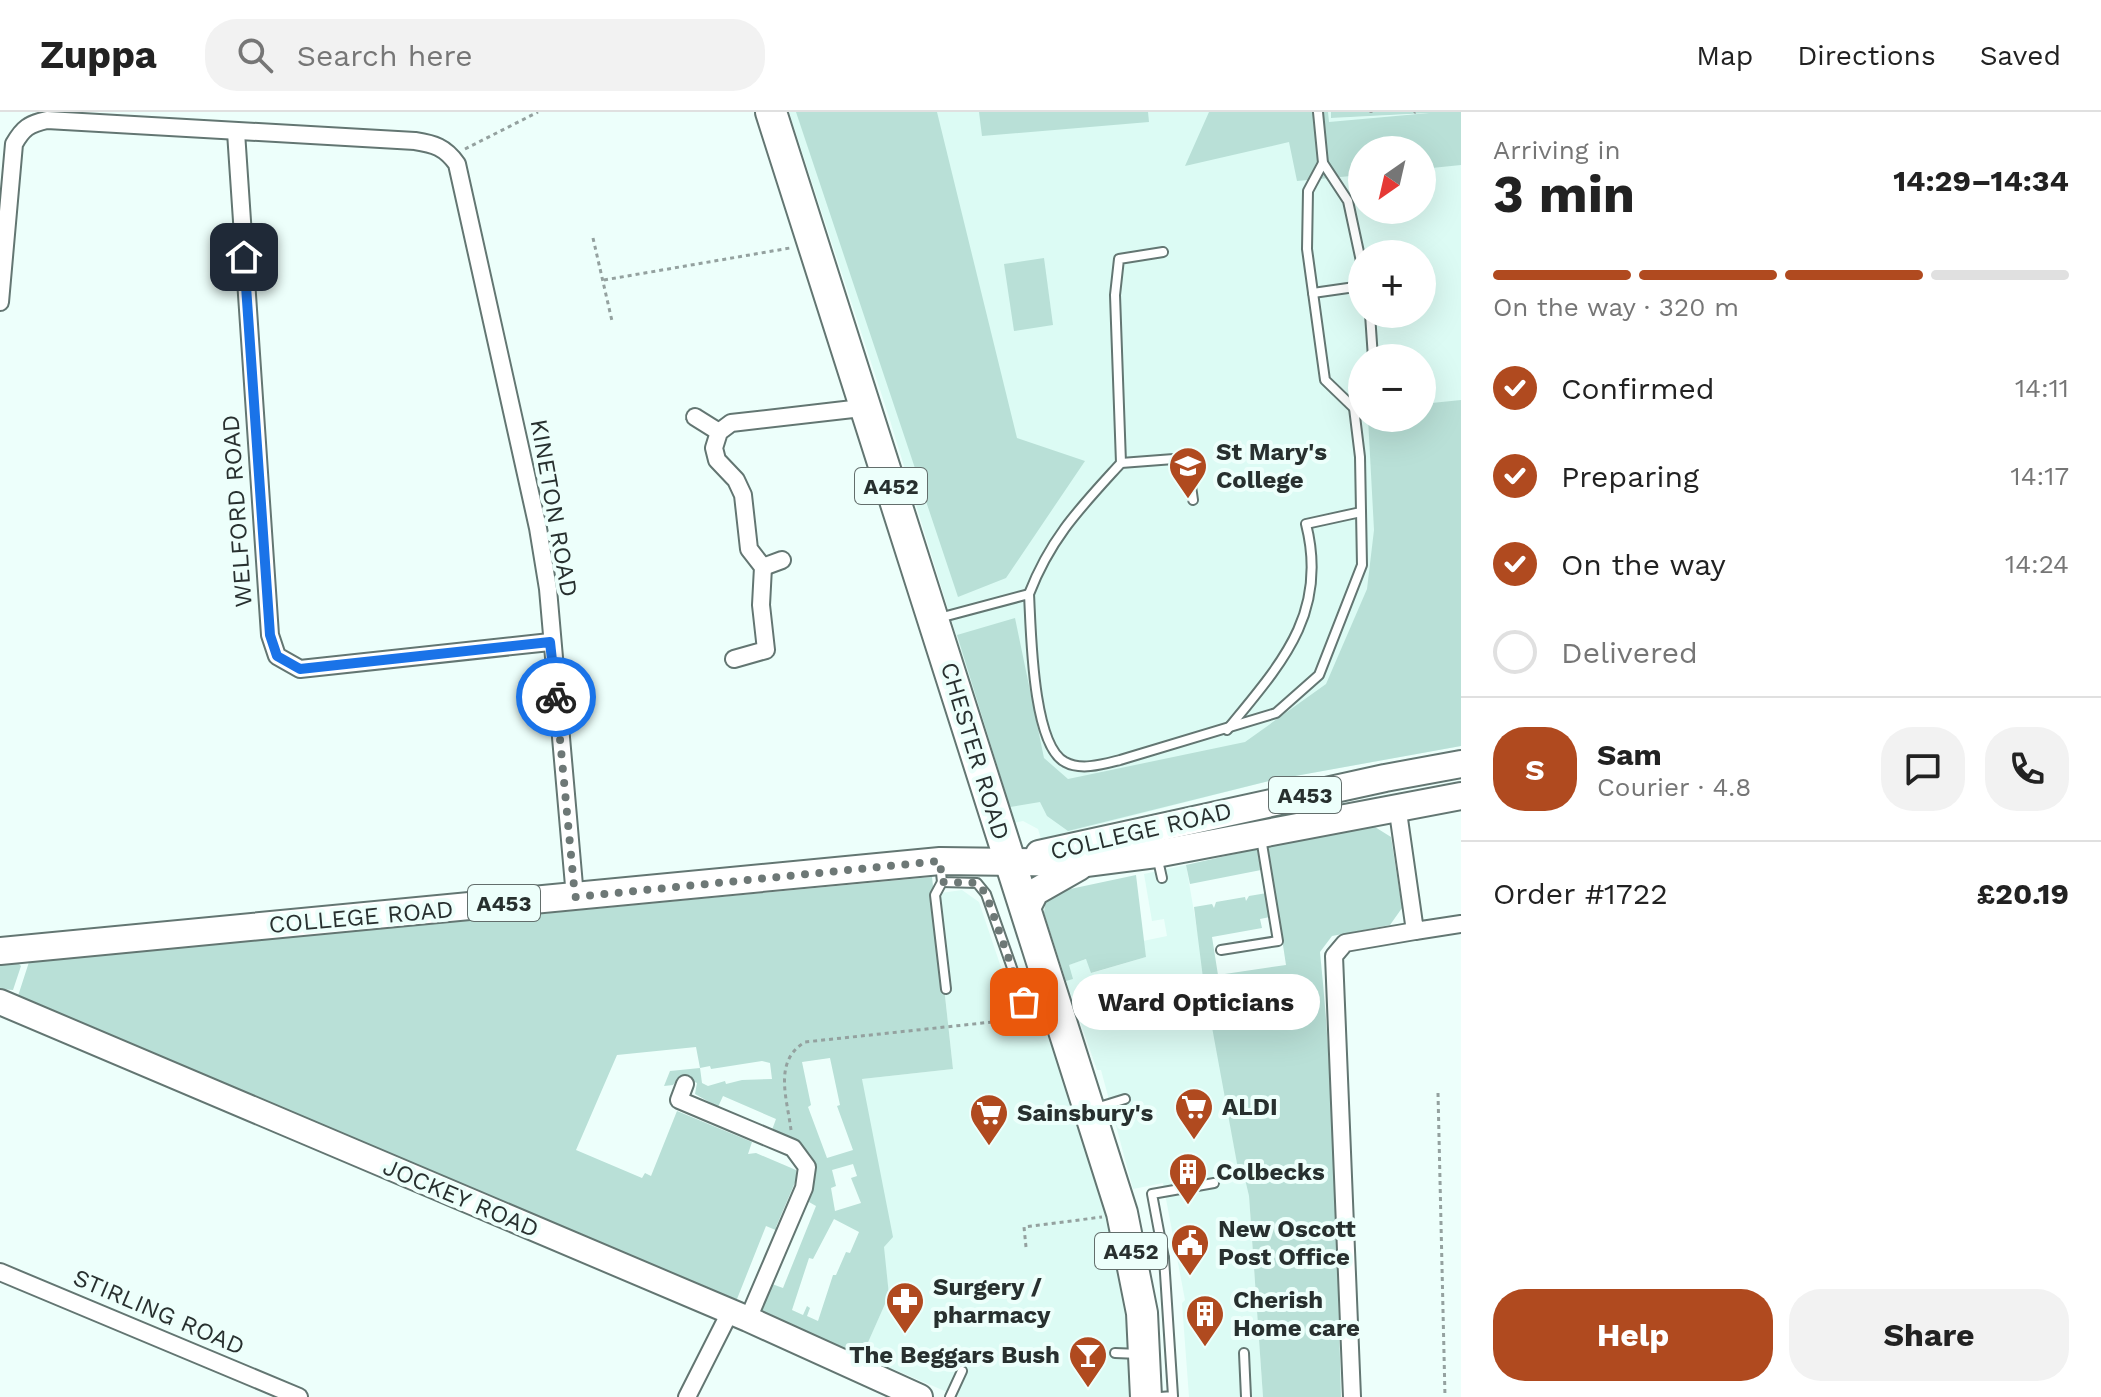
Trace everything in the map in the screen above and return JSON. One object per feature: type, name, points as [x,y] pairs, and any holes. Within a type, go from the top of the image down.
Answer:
[{"type":"highway","name":"CHESTER ROAD","points":[[771,112],[810,244],[865,404],[1089,1110],[1149,1260],[1156,1311],[1145,1354],[1146,1397]]},
{"type":"main road","name":"COLLEGE ROAD","points":[[0,951],[575,897],[941,872],[1009,861],[1156,854],[1461,764]]},
{"type":"main road","name":"COLLEGE ROAD","points":[[1009,861],[1051,866],[1156,854],[1397,805],[1461,796]]},
{"type":"main road","name":"COLLEGE ROAD","points":[[1025,912],[1035,892],[1086,863]]},
{"type":"main road","name":"JOCKEY ROAD","points":[[0,1002],[739,1315],[884,1387],[920,1397]]},
{"type":"street","points":[[0,302],[14,144],[23,128],[47,120],[434,144],[451,156]]},
{"type":"street","name":"WELFORD ROAD","points":[[236,132],[270,635],[277,656],[300,669],[550,642]]},
{"type":"street","name":"KINETON ROAD","points":[[451,156],[457,164],[538,528],[548,589],[550,642],[575,897]]},
{"type":"street","points":[[734,659],[766,650],[761,605],[763,567],[749,549],[743,495],[736,480],[717,460],[714,448],[719,432],[731,423],[853,409],[865,404]]},
{"type":"street","points":[[695,417],[719,432]]},
{"type":"street","points":[[763,567],[782,560]]},
{"type":"street","points":[[1397,805],[1415,931]]},
{"type":"street","points":[[1352,1397],[1334,956],[1345,943],[1461,924]]},
{"type":"street","points":[[676,1093],[793,1148],[804,1158],[807,1177],[739,1315],[687,1397]]},
{"type":"street","name":"STIRLING ROAD","points":[[0,1272],[299,1397]]},
{"type":"lane","points":[[1318,112],[1323,163],[1348,201],[1356,240]]},
{"type":"lane","points":[[1323,163],[1308,191],[1307,249],[1325,380],[1348,402]]},
{"type":"lane","points":[[1121,463],[1115,295],[1119,259],[1163,252]]},
{"type":"lane","points":[[1313,293],[1348,288]]},
{"type":"lane","points":[[1193,500],[1187,458],[1121,463],[1070,519],[1043,557],[1029,594],[1034,672],[1055,757],[1069,765],[1094,766],[1276,713],[1319,675],[1362,565],[1357,432]]},
{"type":"lane","points":[[1226,730],[1278,668],[1306,613],[1311,599],[1313,550],[1306,524],[1361,512]]},
{"type":"lane","points":[[934,620],[1029,594]]},
{"type":"lane","points":[[1221,950],[1278,941],[1260,833]]},
{"type":"lane","points":[[946,989],[935,895],[941,872],[977,883],[986,894],[1024,1002],[1055,1006]]},
{"type":"lane","points":[[1089,1110],[1125,1099]]},
{"type":"lane","points":[[1149,1260],[1152,1194],[1214,1183]]},
{"type":"lane","points":[[1156,1311],[1173,1396],[1160,1397]]},
{"type":"lane","points":[[1115,1353],[1145,1354]]},
{"type":"lane","points":[[1244,1353],[1246,1397]]},
{"type":"lane","points":[[950,1397],[962,1371]]},
{"type":"path","points":[[451,156],[538,112]]},
{"type":"path","points":[[593,238],[612,321]]},
{"type":"path","points":[[604,280],[810,244]]},
{"type":"path","points":[[793,1148],[785,1066],[794,1048],[805,1042],[1055,1006]]},
{"type":"path","points":[[1438,1093],[1445,1397]]},
{"type":"path","points":[[1026,1247],[1024,1227],[1107,1217]]},
{"type":"shaded area","name":"St Mary's College","points":[[789,112],[1331,112],[1331,118],[1461,112],[1461,746],[1273,780],[1041,839],[1038,829],[1023,821],[1014,823],[888,414]]},
{"type":"shaded area","points":[[796,112],[937,112],[1017,438],[1085,461],[1006,578],[958,597]]},
{"type":"shaded area","points":[[979,112],[1148,112],[1149,122],[982,136]]},
{"type":"shaded area","points":[[1209,112],[1328,112],[1329,122],[1429,113],[1331,118],[1331,112],[1461,112],[1461,165],[1436,168],[1436,136],[1348,136],[1348,176],[1297,181],[1289,142],[1185,166]]},
{"type":"shaded area","points":[[1044,258],[1053,325],[1014,331],[1004,264]]},
{"type":"shaded area","points":[[1461,400],[1461,746],[1273,780],[1068,831],[1047,816],[1040,802],[1010,807],[957,635],[1015,618],[1044,758],[1068,779],[1245,742],[1326,684],[1367,589],[1374,530],[1369,432],[1436,432],[1436,403]]},
{"type":"shaded area","points":[[1375,827],[1391,837],[1402,908],[1390,925],[1332,936],[1320,952],[1332,1118],[1341,1397],[1263,1397],[1249,1196],[1244,1175],[1238,1169],[1203,978],[1194,907],[1212,904],[1214,908],[1216,902],[1245,897],[1246,901],[1249,896],[1267,893],[1270,917],[1260,919],[1262,928],[1212,937],[1218,975],[1286,965],[1268,846]]},
{"type":"shaded area","points":[[1257,849],[1261,870],[1190,884],[1186,865]]},
{"type":"shaded area","points":[[1186,865],[1238,1169],[1244,1175],[1249,1196],[1263,1397],[1189,1397],[1182,1303],[1185,1300],[1163,1183],[1133,1189],[1101,1070],[1097,1070],[1066,981],[1072,978],[1068,965],[1087,959],[1092,973],[1146,957],[1143,941],[1167,936],[1164,919],[1152,921],[1144,874]]},
{"type":"shaded area","points":[[1136,875],[1146,957],[1091,973],[1086,959],[1069,965],[1073,979],[1066,981],[1044,913],[1045,903],[1056,892]]},
{"type":"shaded area","points":[[932,877],[953,1069],[862,1079],[893,1237],[884,1247],[889,1295],[862,1356],[761,1314],[772,1284],[783,1288],[816,1206],[809,1202],[814,1164],[805,1149],[772,1130],[776,1119],[723,1096],[718,1107],[695,1094],[697,1083],[681,1076],[673,1085],[664,1086],[670,1071],[700,1068],[696,1047],[617,1055],[576,1150],[642,1178],[645,1173],[651,1176],[677,1111],[752,1142],[748,1154],[756,1153],[796,1170],[796,1180],[776,1227],[778,1231],[766,1226],[737,1299],[733,1301],[18,996],[29,962]],"holes":[[[830,1058],[840,1105],[837,1106],[853,1150],[827,1158],[808,1107],[811,1105],[802,1062]],[[762,1061],[770,1063],[772,1079],[726,1084],[725,1081],[708,1086],[702,1083],[700,1068],[710,1066],[711,1069]],[[853,1164],[857,1176],[851,1178],[861,1203],[835,1211],[831,1188],[836,1186],[832,1170]],[[834,1219],[859,1232],[850,1253],[846,1252],[836,1275],[833,1275],[818,1321],[807,1316],[810,1308],[807,1306],[803,1315],[792,1310],[809,1258],[813,1259]]]},
{"type":"shaded area","points":[[962,890],[979,902],[1014,1006],[1015,1023],[1047,1021],[1103,1190],[1133,1325],[1129,1397],[959,1397],[862,1356],[889,1295],[862,1079],[953,1069],[934,894]]},
{"type":"shaded area","points":[[17,962],[21,966],[13,990],[0,989],[0,964]]},
{"type":"way so far","points":[[556,697],[575,897],[940,861],[942,882],[977,883],[986,894],[1024,1002]]},
{"type":"place","name":"St Mary's College","points":[[1188,500]]},
{"type":"place","name":"Ward Opticians","points":[[1024,1002]]},
{"type":"place","name":"ALDI","points":[[1194,1141]]},
{"type":"place","name":"Sainsbury's","points":[[989,1147]]},
{"type":"place","name":"Colbecks","points":[[1188,1206]]},
{"type":"place","name":"New Oscott Post Office","points":[[1190,1277]]},
{"type":"place","name":"Surgery / pharmacy","points":[[905,1335]]},
{"type":"place","name":"Cherish Home care","points":[[1205,1348]]},
{"type":"place","name":"The Beggars Bush","points":[[1088,1389]]},
{"type":"route","points":[[244,257],[270,635],[277,656],[300,669],[550,642],[556,697]]}]
